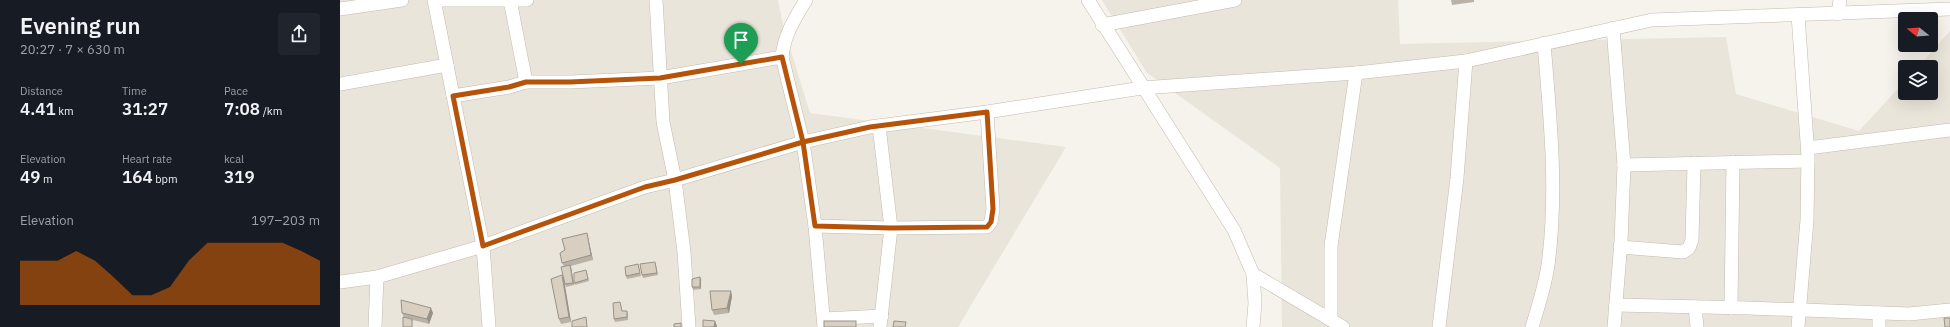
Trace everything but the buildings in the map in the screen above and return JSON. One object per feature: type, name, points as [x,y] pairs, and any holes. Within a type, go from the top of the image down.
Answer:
[{"type":"street","points":[[340,9],[402,0]]},
{"type":"street","points":[[434,0],[483,246],[489,327]]},
{"type":"street","points":[[439,0],[528,0]]},
{"type":"street","points":[[656,0],[663,122],[675,180],[684,252],[689,327]]},
{"type":"street","points":[[806,0],[790,26],[783,45],[782,57],[803,142],[815,226],[824,323],[881,322],[891,228],[879,126]]},
{"type":"street","points":[[1088,0],[1102,25],[1234,230],[1253,274],[1255,303],[1253,327]]},
{"type":"street","points":[[1102,25],[1235,0]]},
{"type":"street","points":[[1838,14],[1840,0]]},
{"type":"street","points":[[510,1],[526,82]]},
{"type":"street","points":[[340,282],[377,277],[483,246],[645,187],[675,180],[803,142],[879,126],[987,112],[1142,88],[1356,73],[1466,61],[1544,42],[1652,20],[1950,9]]},
{"type":"street","points":[[1798,15],[1808,154],[1807,220],[1798,327]]},
{"type":"street","points":[[1613,28],[1624,165],[1614,327]]},
{"type":"street","points":[[1532,327],[1548,265],[1553,206],[1553,159],[1544,42]]},
{"type":"street","points":[[453,96],[509,87],[526,82],[570,82],[660,78],[782,57]]},
{"type":"street","points":[[1439,327],[1457,178],[1466,61]]},
{"type":"street","points":[[340,84],[447,65]]},
{"type":"street","points":[[1331,320],[1331,246],[1356,73]]},
{"type":"street","points":[[815,226],[891,228],[987,227],[991,222],[993,209],[987,112]]},
{"type":"street","points":[[1624,165],[1734,162],[1808,154],[1950,133]]},
{"type":"street","points":[[1731,308],[1734,162]]},
{"type":"street","points":[[1620,248],[1683,252],[1689,248],[1692,240],[1694,163]]},
{"type":"street","points":[[1253,274],[1343,327]]},
{"type":"street","points":[[375,327],[377,277]]},
{"type":"street","points":[[1616,305],[1910,314],[1950,310]]},
{"type":"street","points":[[1695,307],[1697,327]]},
{"type":"street","points":[[1879,313],[1879,327]]},
{"type":"shaded area","points":[[340,0],[778,0],[783,25],[810,113],[1066,147],[958,327],[340,327]]},
{"type":"shaded area","points":[[1102,0],[1398,0],[1400,44],[1726,37],[1736,94],[1859,131],[1898,89],[1898,100],[1938,100],[1938,60],[1924,60],[1931,52],[1938,52],[1938,44],[1950,31],[1950,327],[1282,327],[1280,168],[1147,73]]},
{"type":"route","points":[[741,64],[660,78],[570,82],[526,82],[509,87],[453,96],[483,246],[645,187],[675,180],[803,142],[870,127],[987,112],[993,209],[991,222],[987,227],[891,228],[815,226],[803,142],[782,57],[741,64]]}]
